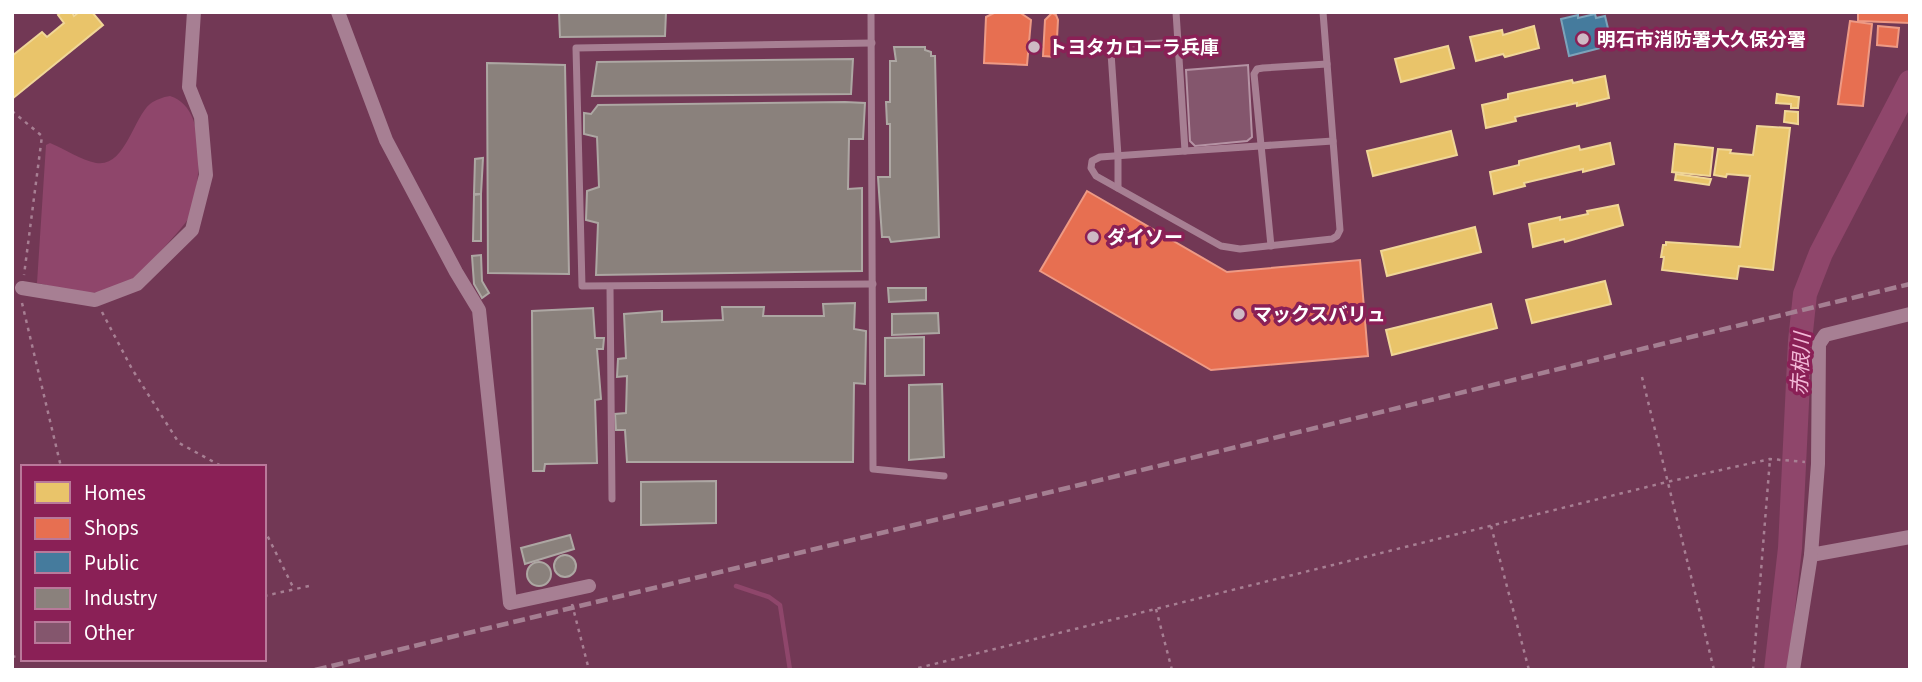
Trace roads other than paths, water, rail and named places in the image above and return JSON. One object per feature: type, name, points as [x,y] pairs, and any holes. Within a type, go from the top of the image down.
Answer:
[{"type":"street","points":[[22,288],[95,300],[137,284],[192,230],[206,174],[201,117],[189,87],[194,12]]},
{"type":"street","points":[[338,12],[386,140],[479,310],[510,603],[589,586]]},
{"type":"street","points":[[1793,670],[1811,555],[1818,464],[1819,344],[1825,335],[1910,314]]},
{"type":"street","points":[[1811,555],[1910,537]]},
{"type":"lane","points":[[872,12],[873,469],[944,476]]},
{"type":"lane","points":[[1176,12],[1185,151]]},
{"type":"lane","points":[[1323,12],[1340,230],[1338,236],[1332,239],[1240,249],[1221,246],[1096,176],[1091,168],[1092,161],[1100,157],[1333,141]]},
{"type":"lane","points":[[1118,188],[1112,48],[1178,42]]},
{"type":"lane","points":[[872,43],[576,48],[582,286],[873,284]]},
{"type":"lane","points":[[1271,246],[1254,74],[1257,69],[1327,64]]},
{"type":"lane","points":[[610,287],[612,499]]},
{"type":"waterway","name":"赤根川","points":[[1776,670],[1790,548],[1800,341],[1805,294],[1821,253],[1910,82]]},
{"type":"waterway","points":[[736,586],[769,597],[780,605],[790,670]]},
{"type":"railway","points":[[315,670],[1910,284]]},
{"type":"place","name":"明石市消防署大久保分署","points":[[1583,39]]},
{"type":"place","name":"トヨタカローラ兵庫","points":[[1034,47]]},
{"type":"place","name":"ダイソー","points":[[1093,237]]},
{"type":"place","name":"マックスバリュ","points":[[1239,314]]}]
